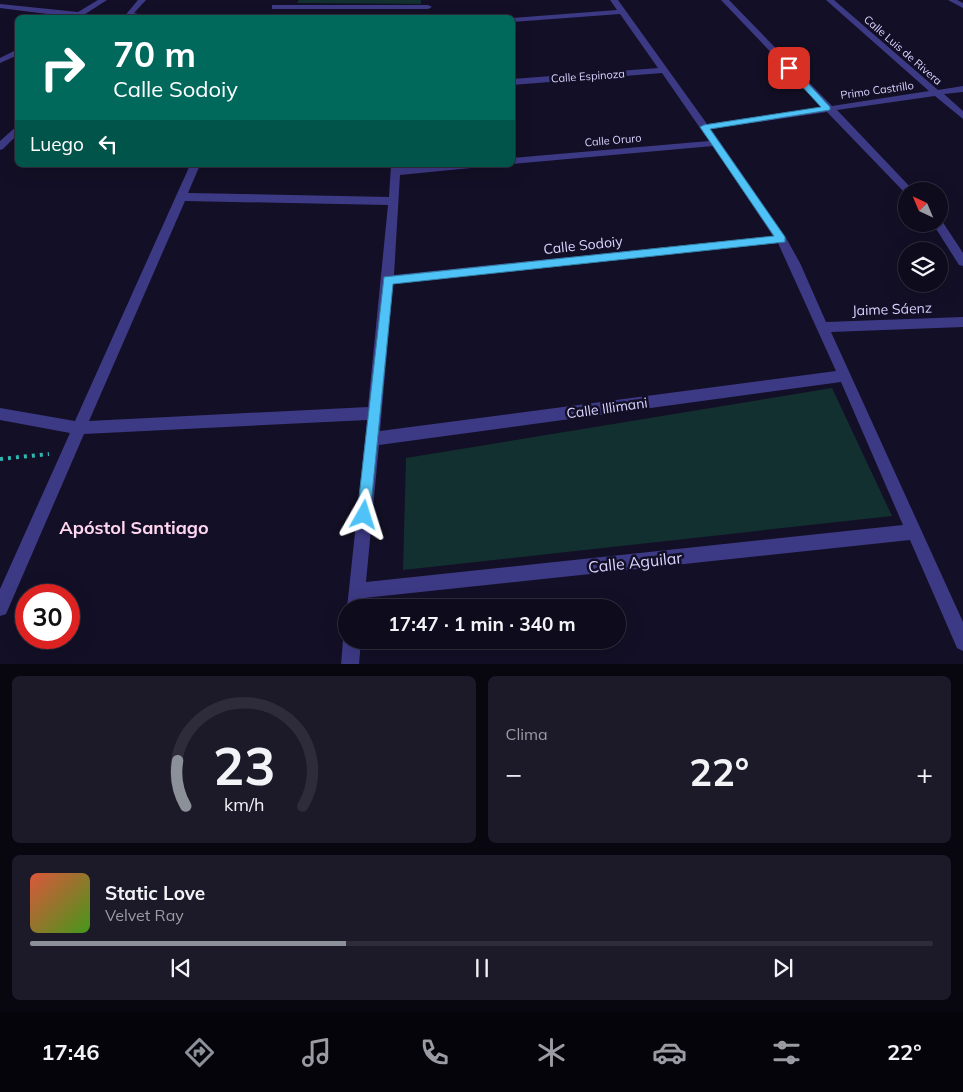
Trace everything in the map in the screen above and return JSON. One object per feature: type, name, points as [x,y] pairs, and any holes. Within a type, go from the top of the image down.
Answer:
[{"type":"street","points":[[79,15],[103,0]]},
{"type":"street","points":[[128,15],[142,0]]},
{"type":"street","points":[[614,0],[716,143],[781,239],[794,263],[963,642]]},
{"type":"street","points":[[725,0],[827,109],[900,182]]},
{"type":"street","name":"Calle Luis de Rivera","points":[[830,0],[963,116]]},
{"type":"street","points":[[952,0],[963,6]]},
{"type":"street","points":[[275,6],[428,3]]},
{"type":"street","points":[[0,6],[69,15]]},
{"type":"street","points":[[515,20],[623,12]]},
{"type":"street","points":[[0,61],[15,53]]},
{"type":"street","name":"Calle Espinoza","points":[[515,82],[664,70]]},
{"type":"street","name":"Primo Castrillo","points":[[704,127],[963,89]]},
{"type":"street","points":[[0,147],[15,131]]},
{"type":"street","name":"Calle Oruro","points":[[515,161],[716,143]]},
{"type":"street","points":[[0,608],[194,167]]},
{"type":"street","points":[[355,599],[388,280],[396,168],[421,167]]},
{"type":"street","points":[[182,196],[393,201]]},
{"type":"street","points":[[943,232],[963,262]]},
{"type":"street","name":"Calle Sodoiy","points":[[388,280],[781,239]]},
{"type":"street","name":"Jaime Sáenz","points":[[822,327],[963,322]]},
{"type":"street","name":"Calle Illimani","points":[[371,439],[844,376]]},
{"type":"street","points":[[0,414],[78,428],[375,413]]},
{"type":"street","name":"Calle Aguilar","points":[[355,599],[914,532]]},
{"type":"street","points":[[350,664],[351,649]]},
{"type":"path","points":[[0,459],[69,452]]},
{"type":"green space","points":[[299,0],[421,0],[421,4],[297,3]]},
{"type":"green space","points":[[832,388],[892,516],[403,570],[406,458]]},
{"type":"district","name":"Apóstol Santiago","points":[[134,528]]},
{"type":"route","points":[[364,515],[388,280],[781,239],[704,127],[827,109],[789,68]]}]
